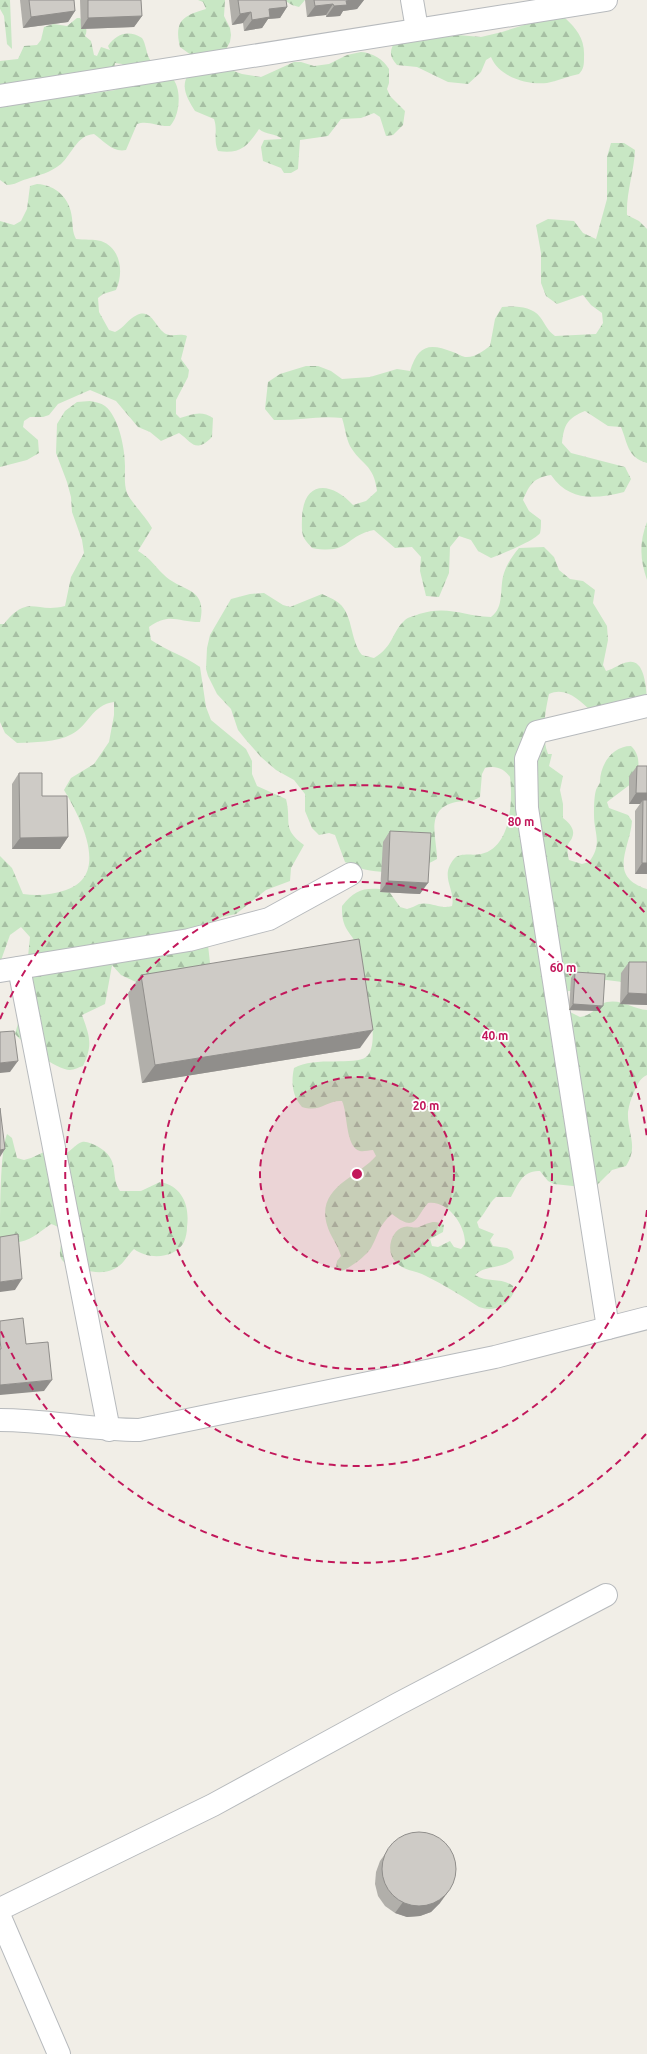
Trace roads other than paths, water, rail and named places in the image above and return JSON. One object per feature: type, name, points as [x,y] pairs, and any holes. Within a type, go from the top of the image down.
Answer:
[{"type":"street","points":[[412,0],[417,29]]},
{"type":"street","points":[[0,96],[606,0]]},
{"type":"street","points":[[608,1328],[528,808],[526,759],[537,732],[647,706]]},
{"type":"street","points":[[109,1430],[9,970],[189,940],[269,919],[351,874]]},
{"type":"street","points":[[0,1420],[28,1420],[109,1430],[138,1430],[495,1357],[647,1318]]},
{"type":"street","points":[[0,1909],[213,1805],[398,1704],[606,1595]]},
{"type":"street","points":[[0,1917],[59,2054]]}]
